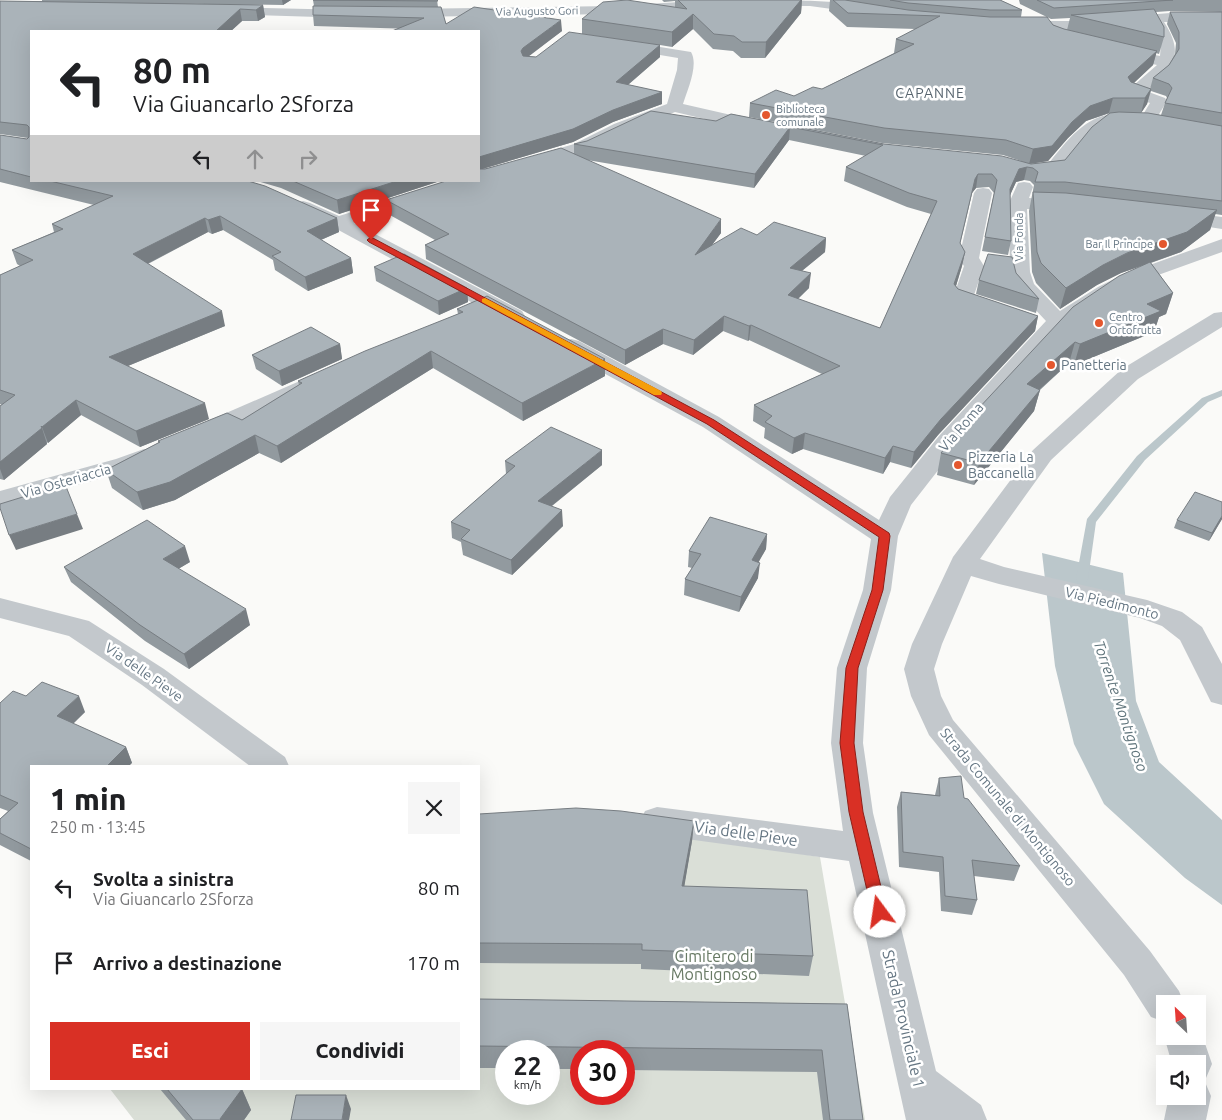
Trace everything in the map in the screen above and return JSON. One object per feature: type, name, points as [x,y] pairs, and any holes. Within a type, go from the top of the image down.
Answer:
[{"type":"street","points":[[752,2],[810,2],[880,12]]},
{"type":"street","name":"Via Augusto Gori","points":[[395,10],[415,14],[614,10],[724,3]]},
{"type":"street","points":[[1184,3],[1222,13]]},
{"type":"street","points":[[1016,10],[1049,25],[1056,34],[1067,38]]},
{"type":"street","points":[[214,11],[361,14]]},
{"type":"street","points":[[1006,25],[1049,25],[1222,13]]},
{"type":"street","points":[[581,26],[595,15]]},
{"type":"street","points":[[1156,19],[1167,34],[1170,52],[1156,77],[1134,92],[1159,101],[1147,121],[1165,124]]},
{"type":"street","points":[[612,44],[686,55],[685,70],[674,107]]},
{"type":"street","points":[[1104,49],[1166,62]]},
{"type":"street","points":[[480,177],[580,148],[620,128],[674,107],[774,130]]},
{"type":"street","name":"Via Fonda","points":[[1047,323],[1024,286],[1005,262],[1018,203],[1020,168],[1054,168],[1091,128],[1100,121],[1115,118],[1147,121]]},
{"type":"street","points":[[338,222],[439,190]]},
{"type":"street","points":[[983,193],[969,258],[974,266],[963,298],[1007,313]]},
{"type":"street","points":[[284,198],[338,222],[711,422],[885,536]]},
{"type":"street","points":[[1018,203],[1090,207]]},
{"type":"street","points":[[1155,214],[1222,223]]},
{"type":"street","name":"Via Roma","points":[[885,536],[899,503],[948,441],[1047,323],[1129,279],[1222,245]]},
{"type":"street","points":[[969,258],[1005,262]]},
{"type":"street","points":[[462,314],[488,302]]},
{"type":"street","name":"Strada Comunale di Montignoso","points":[[1159,995],[1137,963],[940,727],[926,696],[919,670],[927,644],[963,563],[1042,455],[1130,374],[1222,318]]},
{"type":"street","name":"Via Osteriaccia","points":[[0,499],[125,464],[330,375]]},
{"type":"street","name":"Strada Provinciale 1","points":[[885,536],[878,590],[852,668],[847,743],[856,812],[923,1102]]},
{"type":"street","name":"Via Piedimonto","points":[[963,563],[998,575],[1147,610],[1172,619],[1192,634],[1222,694]]},
{"type":"street","name":"Via delle Pieve","points":[[0,608],[79,628],[153,677],[272,765]]},
{"type":"street","name":"Via delle Pieve","points":[[631,818],[864,848]]},
{"type":"street","points":[[923,1102],[966,1120]]},
{"type":"green space","name":"Cimitero di Montignoso","points":[[607,822],[820,857],[865,1120],[134,1120],[111,1090],[480,1090],[480,832]]},
{"type":"water","points":[[1042,553],[1123,573],[1136,701],[1159,762],[1222,820],[1222,905],[1185,878],[1104,804],[1074,744],[1055,666]]},
{"type":"building","points":[[313,0],[437,0],[438,1]]},
{"type":"building","points":[[627,0],[687,9],[678,0],[801,0],[766,42],[742,42],[734,36],[714,34],[693,14],[672,32],[582,19],[603,2]]},
{"type":"building","points":[[833,0],[845,0],[908,10],[990,17],[1047,17],[1053,25],[1064,29],[1157,51],[1128,77],[1131,82],[1151,89],[1145,98],[1113,98],[1090,106],[1072,122],[1052,146],[1033,149],[1006,140],[884,128],[750,103],[776,90],[794,96],[813,87],[822,89],[914,44],[896,39],[940,16],[848,13]]},
{"type":"building","points":[[890,0],[1000,0],[1022,10],[990,10]]},
{"type":"building","points":[[1037,0],[1173,0],[1054,8]]},
{"type":"building","points":[[0,1],[263,5],[256,10],[240,9],[217,30],[30,30],[30,177],[0,169],[0,135],[27,139],[29,137],[29,127],[27,125],[0,122]]},
{"type":"building","points":[[313,6],[441,7],[446,24],[474,7],[561,20],[523,48],[521,51],[523,56],[536,57],[569,32],[660,45],[616,82],[662,92],[613,110],[573,129],[480,157],[480,30],[394,30],[424,18],[313,15]]},
{"type":"building","points":[[1154,9],[1164,27],[1164,37],[1071,15]]},
{"type":"building","points":[[1170,12],[1222,12],[1222,113],[1165,103],[1172,88],[1169,84],[1153,78],[1169,65],[1179,49],[1179,32]]},
{"type":"building","points":[[651,111],[716,121],[731,114],[884,144],[1002,156],[1031,164],[1065,160],[1092,127],[1110,113],[1148,113],[1222,126],[1222,201],[1065,182],[1035,182],[1038,172],[1033,168],[1027,167],[1019,169],[1010,189],[1011,241],[985,237],[997,180],[992,174],[978,174],[975,179],[960,243],[965,252],[954,284],[958,289],[1038,316],[941,419],[914,452],[893,446],[885,458],[805,433],[794,438],[765,422],[772,416],[754,405],[840,366],[751,325],[749,326],[724,316],[694,340],[663,329],[625,350],[425,245],[449,234],[386,200],[443,182],[480,182],[480,169],[561,148],[721,219],[695,255],[741,228],[757,235],[774,222],[826,238],[790,268],[811,273],[788,295],[880,328],[937,201],[909,193],[846,167],[883,145],[790,127],[755,174],[574,144],[587,141]]},
{"type":"building","points":[[54,182],[251,182],[265,186],[337,218],[307,231],[351,258],[305,277],[272,256],[281,252],[220,216],[208,220],[205,218],[133,254],[222,311],[109,357],[205,403],[136,431],[76,400],[41,426],[42,428],[0,462],[0,406],[15,395],[0,390],[0,275],[33,260],[12,250],[63,229],[52,224],[113,196]]},
{"type":"building","points":[[295,182],[394,182],[337,200]]},
{"type":"building","points":[[1033,192],[1066,193],[1217,210],[1187,232],[1127,253],[1103,265],[1066,288],[1041,263],[1037,252]]},
{"type":"building","points":[[404,254],[467,288],[438,301],[374,267]]},
{"type":"building","points":[[988,254],[1012,257],[1016,273],[1039,299],[979,280]]},
{"type":"building","points":[[1150,262],[1173,293],[1147,304],[1161,311],[1080,344],[1075,342],[1027,384],[1040,390],[979,463],[941,453],[963,425],[1073,307],[1119,276]]},
{"type":"building","points":[[487,296],[605,359],[522,403],[431,351],[277,446],[255,435],[170,482],[137,492],[106,470],[160,442],[158,441],[227,413],[242,420],[302,383],[298,381],[365,351],[463,312],[457,309]]},
{"type":"building","points":[[311,327],[340,344],[279,371],[252,355]]},
{"type":"building","points":[[551,427],[602,450],[538,501],[562,510],[511,560],[461,539],[470,530],[451,522],[515,466],[505,461]]},
{"type":"building","points":[[65,484],[77,514],[9,535],[0,504]]},
{"type":"building","points":[[1195,492],[1222,502],[1222,516],[1212,533],[1177,520]]},
{"type":"building","points":[[710,517],[767,534],[752,560],[760,563],[741,597],[685,579],[701,554],[689,551]]},
{"type":"building","points":[[147,520],[185,546],[163,559],[246,609],[184,654],[140,625],[64,567]]},
{"type":"building","points":[[42,682],[79,696],[57,716],[126,747],[108,765],[30,765],[30,848],[0,833],[0,819],[18,803],[0,795],[0,703],[13,691],[26,696]]},
{"type":"building","points":[[961,776],[964,798],[968,799],[1020,866],[972,860],[977,900],[945,896],[943,857],[903,852],[901,792],[940,796],[939,778]]},
{"type":"building","points":[[576,808],[621,811],[694,821],[682,886],[807,890],[813,956],[642,950],[642,944],[480,943],[480,814]]},
{"type":"building","points":[[480,999],[847,1004],[863,1120],[830,1120],[822,1050],[635,1048],[635,1040],[570,1040],[570,1047],[560,1047],[560,1040],[495,1040],[495,1046],[480,1046]]},
{"type":"building","points":[[168,1090],[241,1090],[221,1120],[193,1120]]},
{"type":"building","points":[[296,1095],[346,1095],[342,1120],[291,1120]]},
{"type":"waterway","name":"Torrente Montignoso","points":[[1082,579],[1091,521],[1141,458],[1205,400],[1222,393]]},
{"type":"slow traffic","points":[[485,301],[658,393]]},
{"type":"place","name":"Biblioteca comunale","points":[[766,115]]},
{"type":"place","name":"Bar Il Principe","points":[[1163,244]]},
{"type":"place","name":"Centro Ortofrutta","points":[[1099,323]]},
{"type":"place","name":"Panetteria","points":[[1051,365]]},
{"type":"place","name":"Pizzeria La Baccanella","points":[[958,465]]},
{"type":"district","name":"CAPANNE","points":[[930,93]]},
{"type":"route","points":[[371,240],[711,422],[885,536],[878,590],[852,668],[847,743],[856,812],[880,912]]}]
